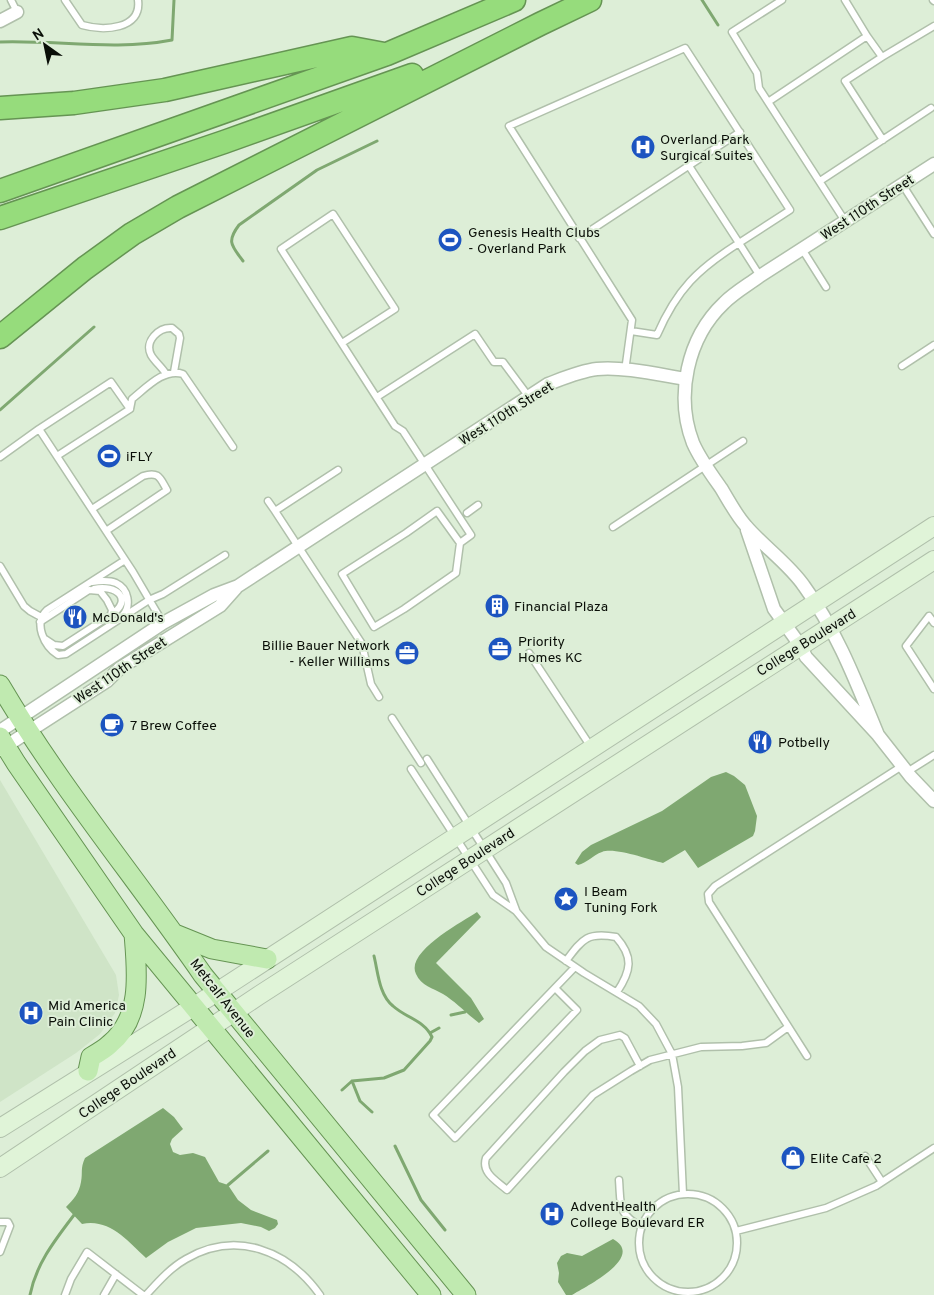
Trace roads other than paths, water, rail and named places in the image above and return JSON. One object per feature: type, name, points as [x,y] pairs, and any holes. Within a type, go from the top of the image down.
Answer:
[{"type":"highway","points":[[0,191],[387,54],[514,0]]},
{"type":"highway","points":[[0,337],[85,268],[132,234],[178,207],[590,0]]},
{"type":"highway","points":[[0,218],[348,98],[445,63],[540,24]]},
{"type":"highway","points":[[0,108],[74,103],[165,90],[352,48],[387,54]]},
{"type":"main road","name":"College Boulevard","points":[[3,1129],[88,1071],[217,992],[934,526]]},
{"type":"main road","name":"College Boulevard","points":[[0,1168],[233,1012],[934,560]]},
{"type":"main road","name":"Metcalf Avenue","points":[[0,685],[23,724],[66,787],[217,992],[466,1295]]},
{"type":"main road","name":"Metcalf Avenue","points":[[2,741],[134,934],[431,1295]]},
{"type":"main road","points":[[88,1071],[91,1057],[112,1043],[120,1033],[133,1006],[137,980],[134,934]]},
{"type":"main road","points":[[175,934],[212,949],[267,959]]},
{"type":"street","points":[[0,21],[14,6]]},
{"type":"street","name":"West 110th Street","points":[[2,741],[163,623],[214,595],[238,586],[548,384],[570,375],[598,369],[686,378],[692,352],[708,322],[734,294],[934,164]]},
{"type":"street","points":[[686,378],[684,400],[686,420],[693,442],[706,466],[745,525],[804,585],[836,638],[878,735]]},
{"type":"street","points":[[745,525],[774,610],[800,645],[806,657],[878,735],[934,801]]},
{"type":"street","name":"West 110th Street","points":[[23,724],[107,681],[120,668],[220,606],[238,586]]},
{"type":"lane","points":[[65,0],[82,25],[110,27],[121,26],[131,21],[136,15],[139,6],[138,0]]},
{"type":"lane","points":[[782,0],[732,32],[757,73],[759,88],[845,221]]},
{"type":"lane","points":[[845,0],[882,57]]},
{"type":"lane","points":[[883,140],[845,81],[934,26]]},
{"type":"lane","points":[[768,102],[867,36]]},
{"type":"lane","points":[[625,371],[632,320],[509,126],[685,48],[790,210],[705,266],[673,303],[657,335],[631,330]]},
{"type":"lane","points":[[820,181],[933,109]]},
{"type":"lane","points":[[580,238],[740,132]]},
{"type":"lane","points":[[689,166],[760,276]]},
{"type":"lane","points":[[902,184],[934,234]]},
{"type":"lane","points":[[342,343],[395,308],[333,214],[282,249],[342,343],[377,397],[395,426],[403,431],[471,535],[460,543],[456,573],[374,627],[342,574],[406,533],[436,511],[460,543]]},
{"type":"lane","points":[[802,249],[826,287]]},
{"type":"lane","points":[[166,374],[151,354],[149,348],[154,336],[163,328],[172,328],[179,334],[180,338],[174,372]]},
{"type":"lane","points":[[377,397],[475,334],[494,362],[503,362],[528,398]]},
{"type":"lane","points":[[902,366],[934,345]]},
{"type":"lane","points":[[57,456],[130,409],[132,398],[166,374],[174,372],[183,374],[233,447]]},
{"type":"lane","points":[[0,457],[111,382],[130,409]]},
{"type":"lane","points":[[39,429],[125,560],[163,623]]},
{"type":"lane","points":[[613,527],[743,441]]},
{"type":"lane","points":[[275,511],[338,470]]},
{"type":"lane","points":[[92,510],[143,476],[156,474],[159,477],[167,490],[106,531]]},
{"type":"lane","points":[[268,501],[362,644],[371,684],[379,697]]},
{"type":"lane","points":[[467,513],[478,505]]},
{"type":"lane","points":[[125,560],[91,586],[46,610],[41,619],[44,638],[58,655],[66,654],[149,600],[225,556]]},
{"type":"lane","points":[[0,566],[24,606],[41,619]]},
{"type":"lane","points":[[91,586],[106,581],[122,587],[128,598],[128,605],[121,618]]},
{"type":"lane","points":[[91,586],[100,591],[107,600],[112,610],[111,615]]},
{"type":"lane","points":[[44,638],[54,645],[63,646],[120,609],[122,605],[121,597],[116,590],[91,586]]},
{"type":"lane","points":[[934,623],[929,616],[906,646],[934,689]]},
{"type":"lane","points":[[529,653],[592,748]]},
{"type":"lane","points":[[392,718],[424,761],[463,832],[469,859],[493,895],[516,911],[546,947],[639,1006],[656,1024],[672,1054],[678,1087],[684,1194]]},
{"type":"lane","points":[[807,1056],[709,902],[708,894],[715,886],[905,769],[934,755]]},
{"type":"lane","points":[[411,769],[463,832],[484,850],[506,883],[516,911]]},
{"type":"lane","points":[[566,961],[579,944],[589,938],[598,934],[616,937],[628,954],[629,964],[626,978],[617,992]]},
{"type":"lane","points":[[556,989],[577,1010],[454,1138],[433,1115],[556,989],[575,967]]},
{"type":"lane","points":[[640,1066],[626,1038],[620,1035],[600,1040],[585,1051],[564,1072],[486,1158],[484,1165],[486,1170],[507,1190],[593,1095],[650,1060],[701,1047],[742,1046],[766,1043],[788,1027]]},
{"type":"lane","points":[[736,1231],[826,1208],[882,1182],[934,1148]]},
{"type":"lane","points":[[865,1156],[882,1182]]},
{"type":"lane","points":[[619,1180],[622,1209],[630,1221],[642,1227]]},
{"type":"lane","points":[[684,1194],[703,1196],[720,1205],[732,1220],[738,1238],[736,1258],[727,1275],[712,1287],[693,1293],[674,1291],[657,1282],[644,1267],[639,1248],[642,1227],[650,1212],[665,1199],[684,1194]]},
{"type":"lane","points":[[0,1222],[8,1222],[10,1226],[0,1252]]},
{"type":"lane","points":[[65,1295],[71,1279],[87,1252],[144,1295],[184,1260],[205,1250],[228,1246],[252,1248],[272,1253],[295,1266],[320,1295]]},
{"type":"lane","points":[[104,1295],[116,1274]]},
{"type":"waterway","points":[[0,42],[129,45],[172,40],[174,0]]},
{"type":"waterway","points":[[702,0],[718,25]]},
{"type":"waterway","points":[[243,261],[232,244],[233,236],[239,225],[317,170],[377,141]]},
{"type":"waterway","points":[[0,410],[94,327]]},
{"type":"waterway","points":[[342,1090],[352,1081],[384,1078],[404,1070],[432,1037],[429,1031],[420,1023],[398,1010],[388,1001],[382,990],[374,956]]},
{"type":"waterway","points":[[451,1015],[465,1012]]},
{"type":"waterway","points":[[430,1033],[439,1028]]},
{"type":"waterway","points":[[352,1081],[360,1101],[372,1112]]},
{"type":"waterway","points":[[395,1146],[421,1200],[445,1230]]},
{"type":"waterway","points":[[228,1185],[268,1151]]},
{"type":"waterway","points":[[30,1295],[42,1263],[53,1243],[74,1215]]},
{"type":"place","name":"Overland Park Surgical Suites","points":[[643,147]]},
{"type":"place","name":"Genesis Health Clubs - Overland Park","points":[[450,240]]},
{"type":"place","name":"iFLY","points":[[109,456]]},
{"type":"place","name":"Financial Plaza","points":[[497,606]]},
{"type":"place","name":"McDonald's","points":[[75,617]]},
{"type":"place","name":"Priority Homes KC","points":[[500,649]]},
{"type":"place","name":"Billie Bauer Network - Keller Williams","points":[[407,653]]},
{"type":"place","name":"7 Brew Coffee","points":[[112,725]]},
{"type":"place","name":"Potbelly","points":[[760,742]]},
{"type":"place","name":"I Beam Tuning Fork","points":[[566,899]]},
{"type":"place","name":"Mid America Pain Clinic","points":[[31,1013]]},
{"type":"place","name":"Elite Cafe 2","points":[[793,1158]]},
{"type":"place","name":"AdventHealth College Boulevard ER","points":[[552,1214]]}]
